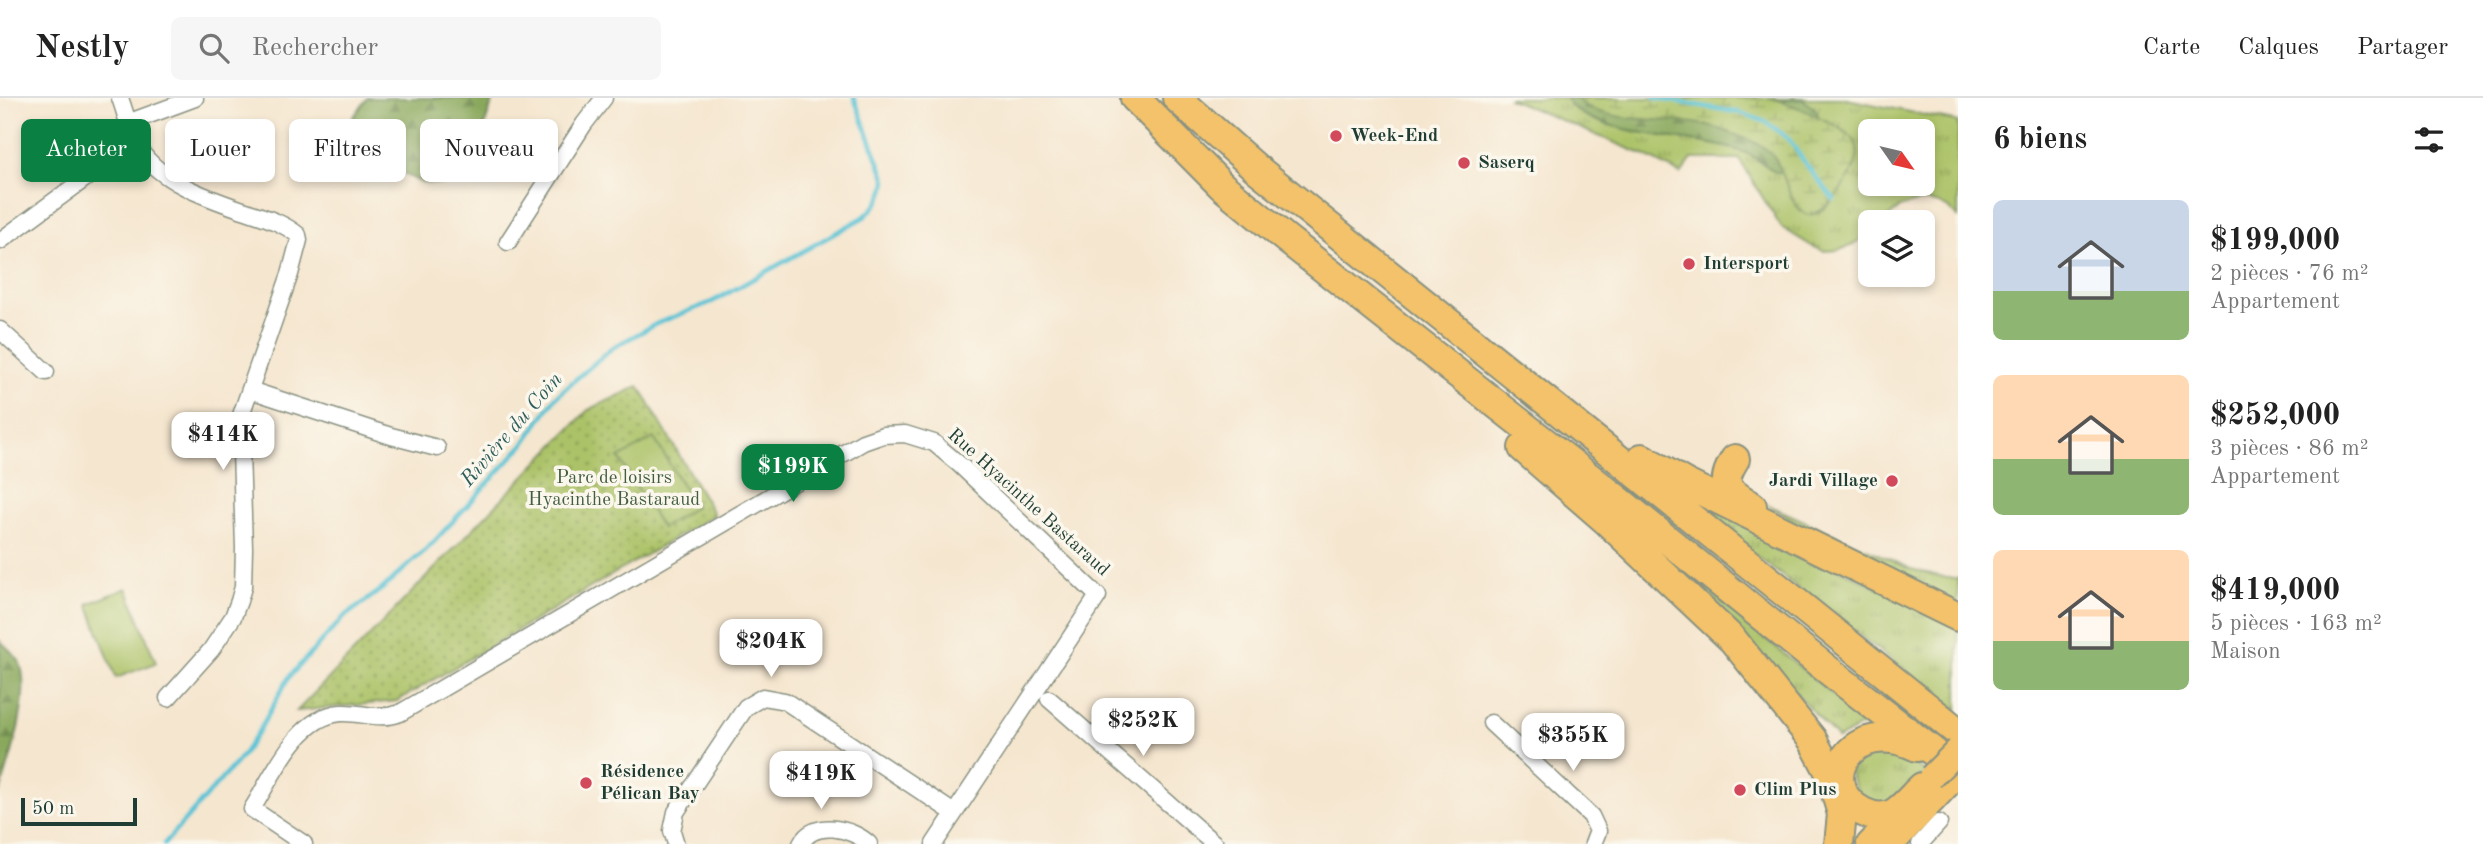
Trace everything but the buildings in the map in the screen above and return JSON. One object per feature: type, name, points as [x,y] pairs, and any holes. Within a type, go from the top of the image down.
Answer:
[{"type":"highway","points":[[1135,98],[1222,186],[1946,773]]},
{"type":"highway","points":[[1177,98],[1256,167],[1953,727]]},
{"type":"highway","points":[[1441,363],[1517,442],[1608,522],[1733,640],[1812,739],[1830,773],[1842,814],[1839,844]]},
{"type":"highway","points":[[1569,417],[1685,483],[1958,617]]},
{"type":"highway","points":[[1735,459],[1725,477],[1731,492],[1792,534]]},
{"type":"main road","points":[[1869,844],[1946,773]]},
{"type":"main road","points":[[1892,844],[1946,773]]},
{"type":"street","points":[[120,98],[129,119]]},
{"type":"street","points":[[138,119],[195,98]]},
{"type":"street","points":[[508,242],[584,124],[604,98]]},
{"type":"street","points":[[151,162],[186,187],[287,226],[298,234],[298,251],[240,418],[243,587],[233,617],[211,650],[168,698]]},
{"type":"street","points":[[0,241],[80,182]]},
{"type":"street","points":[[0,330],[46,372]]},
{"type":"street","points":[[250,390],[391,436],[437,448]]},
{"type":"street","name":"Rue Hyacinthe Bastaraud","points":[[304,844],[252,809],[299,734],[321,717],[343,713],[382,718],[400,713],[863,442],[883,435],[905,434],[934,443],[1098,596],[934,844]]},
{"type":"street","points":[[676,844],[672,831],[676,812],[746,707],[763,697],[785,701],[954,813]]},
{"type":"street","points":[[1049,699],[1204,841]]},
{"type":"street","points":[[1491,723],[1591,816],[1598,831],[1594,844]]},
{"type":"street","points":[[1920,844],[1939,823]]},
{"type":"street","points":[[801,844],[808,835],[825,829],[845,830],[861,841]]},
{"type":"green space","points":[[367,98],[493,98],[487,119],[420,119],[420,182],[406,175],[406,119],[353,119]]},
{"type":"green space","points":[[1508,98],[1842,98],[1958,122],[1958,217],[1945,207],[1931,202],[1916,203],[1897,210],[1858,210],[1858,241],[1839,250],[1824,251],[1781,227],[1739,159],[1692,159],[1681,174],[1644,155]]},
{"type":"green space","points":[[1566,98],[1753,98],[1775,101],[1803,99],[1817,111],[1819,122],[1788,173],[1775,172],[1751,156],[1730,148],[1649,134],[1596,121],[1577,111]]},
{"type":"green space","points":[[1579,98],[1771,98],[1804,110],[1843,130],[1856,144],[1856,162],[1848,179],[1831,202],[1818,212],[1808,215],[1801,211],[1791,197],[1778,163],[1758,144],[1724,130],[1700,124],[1602,113],[1580,102]]},
{"type":"green space","points":[[420,182],[447,182],[442,184]]},
{"type":"green space","name":"Parc de loisirs Hyacinthe Bastaraud","points":[[639,386],[714,515],[397,701],[297,711],[588,410]]},
{"type":"green space","points":[[654,438],[695,507],[662,528],[619,458]]},
{"type":"green space","points":[[1666,487],[1958,625],[1958,711]]},
{"type":"green space","points":[[1768,505],[1911,569],[1958,578],[1958,603],[1804,528]]},
{"type":"green space","points":[[1691,578],[1696,580],[1867,723],[1838,739]]},
{"type":"green space","points":[[127,588],[156,663],[116,678],[88,604]]},
{"type":"green space","points":[[0,641],[19,661],[23,674],[23,690],[18,726],[0,792]]},
{"type":"green space","points":[[1873,752],[1901,759],[1926,772],[1886,804],[1862,803],[1848,770],[1852,761]]},
{"type":"waterway","name":"Rivière du Coin","points":[[164,844],[242,756],[289,677],[344,617],[382,589],[431,545],[523,445],[555,398],[569,385],[612,348],[658,323],[712,302],[864,217],[872,209],[882,196],[886,180],[854,98]]},
{"type":"waterway","points":[[1655,98],[1741,113],[1766,122],[1788,138],[1834,199]]},
{"type":"place","name":"Week-End","points":[[1336,136]]},
{"type":"place","name":"Saserq","points":[[1464,163]]},
{"type":"place","name":"Intersport","points":[[1689,264]]},
{"type":"place","name":"Jardi Village","points":[[1892,481]]},
{"type":"place","name":"Résidence Pélican Bay","points":[[586,783]]},
{"type":"place","name":"Clim Plus","points":[[1740,790]]}]
